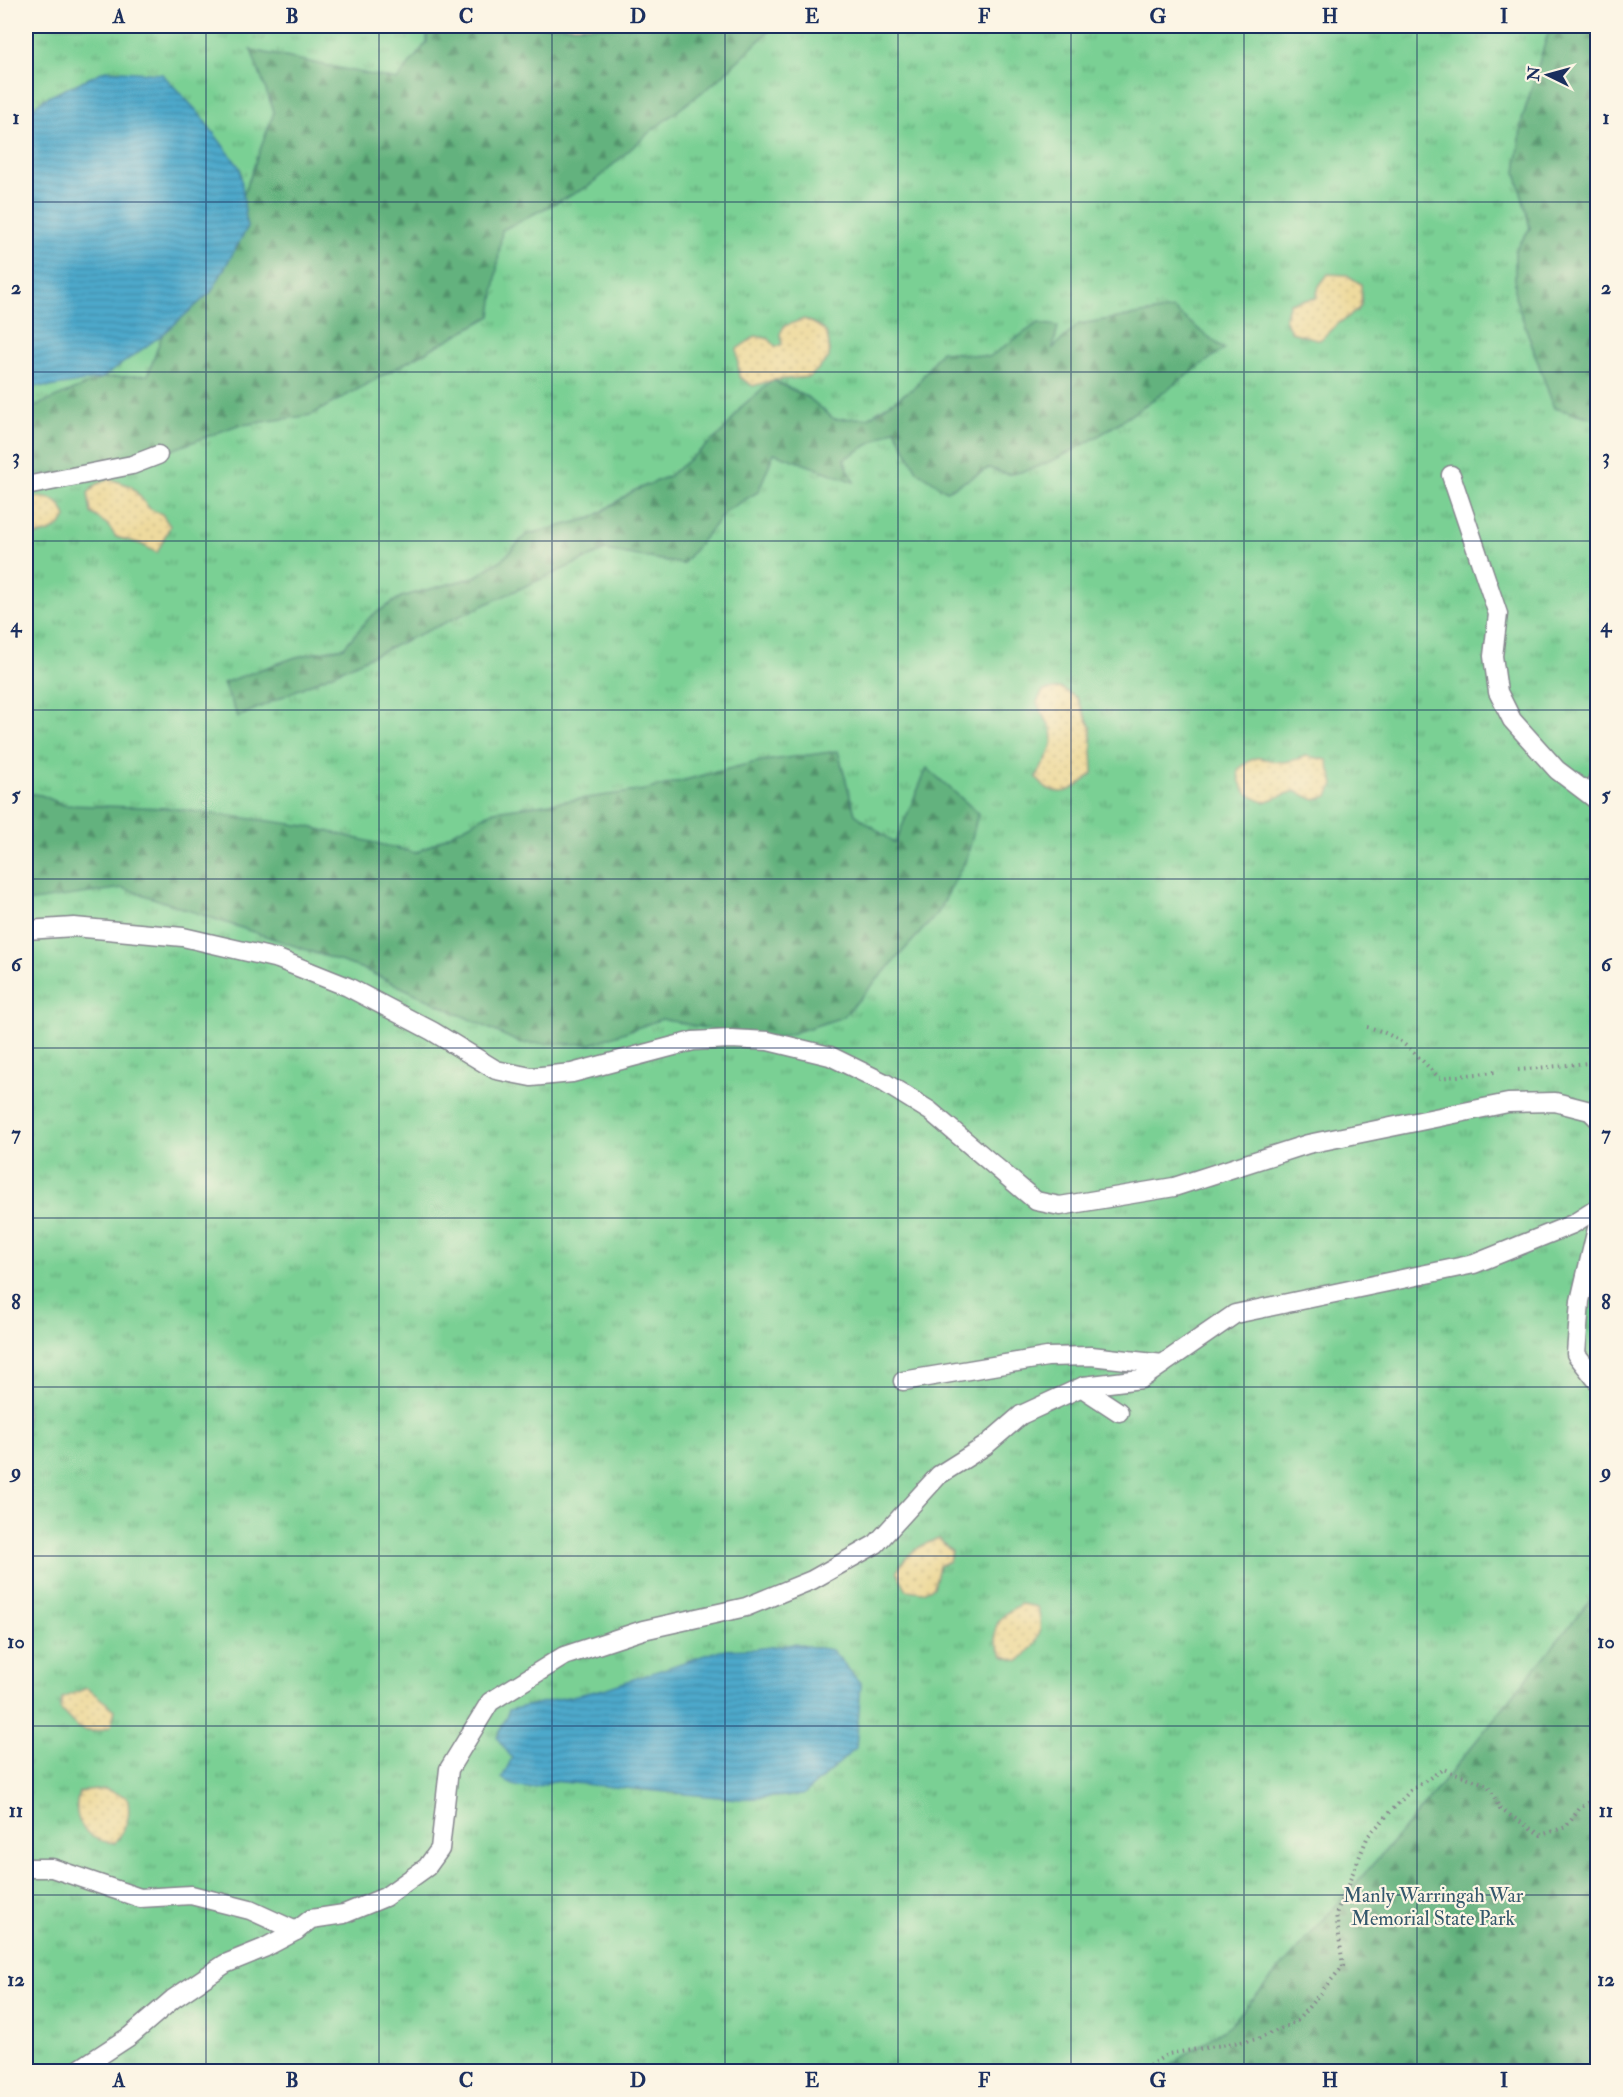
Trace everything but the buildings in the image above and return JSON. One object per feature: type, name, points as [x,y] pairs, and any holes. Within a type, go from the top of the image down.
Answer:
[{"type":"lane","points":[[26,486],[132,465],[158,455]]},
{"type":"lane","points":[[1451,475],[1498,614],[1493,656],[1498,693],[1512,720],[1557,770],[1595,799],[1598,778]]},
{"type":"lane","points":[[26,930],[74,927],[183,937],[278,958],[348,987],[432,1031],[496,1070],[531,1077],[572,1073],[693,1041],[731,1039],[768,1041],[830,1056],[885,1083],[930,1111],[1036,1201],[1060,1206],[1174,1187],[1308,1144],[1508,1103],[1555,1102],[1590,1111],[1598,1119]]},
{"type":"lane","points":[[75,2072],[201,1988],[225,1964],[296,1931],[311,1920],[344,1914],[385,1897],[427,1867],[440,1848],[449,1769],[490,1702],[564,1656],[643,1630],[746,1607],[812,1580],[876,1544],[939,1475],[985,1446],[1021,1415],[1084,1386],[1141,1379],[1235,1314],[1474,1264],[1573,1224],[1598,1208]]},
{"type":"lane","points":[[1598,1224],[1580,1301],[1576,1354],[1598,1382]]},
{"type":"lane","points":[[903,1381],[1047,1357],[1091,1356],[1163,1364]]},
{"type":"lane","points":[[1084,1386],[1087,1391],[1119,1412]]},
{"type":"lane","points":[[26,1868],[52,1868],[140,1898],[191,1895],[250,1910],[296,1931]]},
{"type":"path","points":[[1367,1027],[1384,1030],[1409,1046],[1439,1078],[1598,1062]]},
{"type":"path","points":[[1139,2072],[1168,2054],[1258,2039],[1297,2021],[1343,1966],[1336,1914],[1368,1836],[1410,1791],[1443,1769],[1488,1785],[1500,1809],[1541,1835],[1566,1827],[1580,1808],[1598,1797]]},
{"type":"green space","points":[[26,26],[1597,26],[1597,2071],[26,2072]]},
{"type":"green space","points":[[427,26],[774,26],[718,80],[651,131],[589,186],[502,230],[491,316],[311,415],[235,426],[132,465],[85,476],[26,473],[26,404],[31,408],[102,378],[148,375],[162,335],[211,292],[230,258],[243,196],[274,112],[251,50],[397,80],[427,42]]},
{"type":"green space","points":[[1550,26],[1597,26],[1597,419],[1554,408],[1515,297],[1515,251],[1530,228],[1516,172],[1522,120]]},
{"type":"green space","points":[[1173,309],[1224,349],[1121,422],[1092,440],[1036,467],[1011,474],[989,468],[947,491],[917,471],[895,429],[844,459],[854,482],[774,453],[758,492],[726,511],[683,564],[605,550],[238,717],[223,683],[296,657],[344,647],[371,616],[401,597],[475,577],[503,559],[526,535],[592,518],[633,491],[669,476],[725,430],[741,407],[773,380],[809,398],[834,419],[868,418],[915,387],[941,351],[989,357],[1038,323],[1058,326],[1053,348],[1079,324]]},
{"type":"green space","points":[[838,751],[855,814],[895,843],[927,768],[978,813],[968,855],[938,913],[843,1017],[768,1041],[662,1019],[591,1044],[520,1043],[363,969],[123,888],[26,902],[26,793],[41,795],[64,805],[170,808],[306,826],[416,853],[494,811],[645,790],[756,762]]},
{"type":"green space","name":"Manly Warringah War Memorial State Park","points":[[1597,1592],[1597,2071],[1162,2071],[1230,2025],[1412,1820]]},
{"type":"sand","points":[[1328,274],[1347,275],[1361,284],[1360,307],[1320,340],[1291,332],[1285,318],[1290,303],[1316,298],[1319,286]]},
{"type":"sand","points":[[804,319],[823,329],[829,342],[829,358],[810,377],[773,380],[753,386],[739,377],[737,349],[756,336],[769,339],[776,347],[782,344],[780,334],[784,326]]},
{"type":"sand","points":[[110,479],[131,486],[150,509],[162,514],[170,526],[157,553],[141,544],[116,537],[108,525],[91,513],[88,493],[97,484]]},
{"type":"sand","points":[[35,497],[55,501],[66,517],[54,530],[38,535],[26,535],[26,500]]},
{"type":"sand","points":[[1061,688],[1077,698],[1091,728],[1093,773],[1071,789],[1058,792],[1043,785],[1036,778],[1053,741],[1051,728],[1037,702],[1043,691]]},
{"type":"sand","points":[[1307,756],[1327,760],[1334,784],[1328,796],[1315,800],[1295,791],[1264,802],[1253,797],[1242,787],[1238,770],[1252,759],[1283,762]]},
{"type":"sand","points":[[939,1539],[952,1552],[949,1561],[939,1566],[934,1587],[922,1592],[907,1590],[897,1572],[900,1566],[914,1551]]},
{"type":"sand","points":[[1021,1604],[1037,1607],[1041,1624],[1035,1643],[1019,1661],[1003,1656],[998,1647],[995,1632],[1005,1614]]},
{"type":"sand","points":[[87,1688],[115,1710],[111,1726],[95,1731],[82,1730],[60,1709],[62,1698]]},
{"type":"sand","points":[[105,1789],[127,1797],[129,1810],[127,1822],[115,1843],[88,1834],[77,1812],[79,1792]]},
{"type":"water","points":[[106,70],[162,74],[197,111],[240,168],[247,228],[211,292],[162,335],[102,378],[50,387],[26,385],[26,113],[44,99]]},
{"type":"water","points":[[794,1644],[832,1650],[861,1684],[856,1748],[803,1795],[739,1799],[552,1781],[526,1788],[514,1786],[502,1778],[512,1758],[497,1738],[509,1710],[604,1689],[720,1650],[755,1649]]}]
